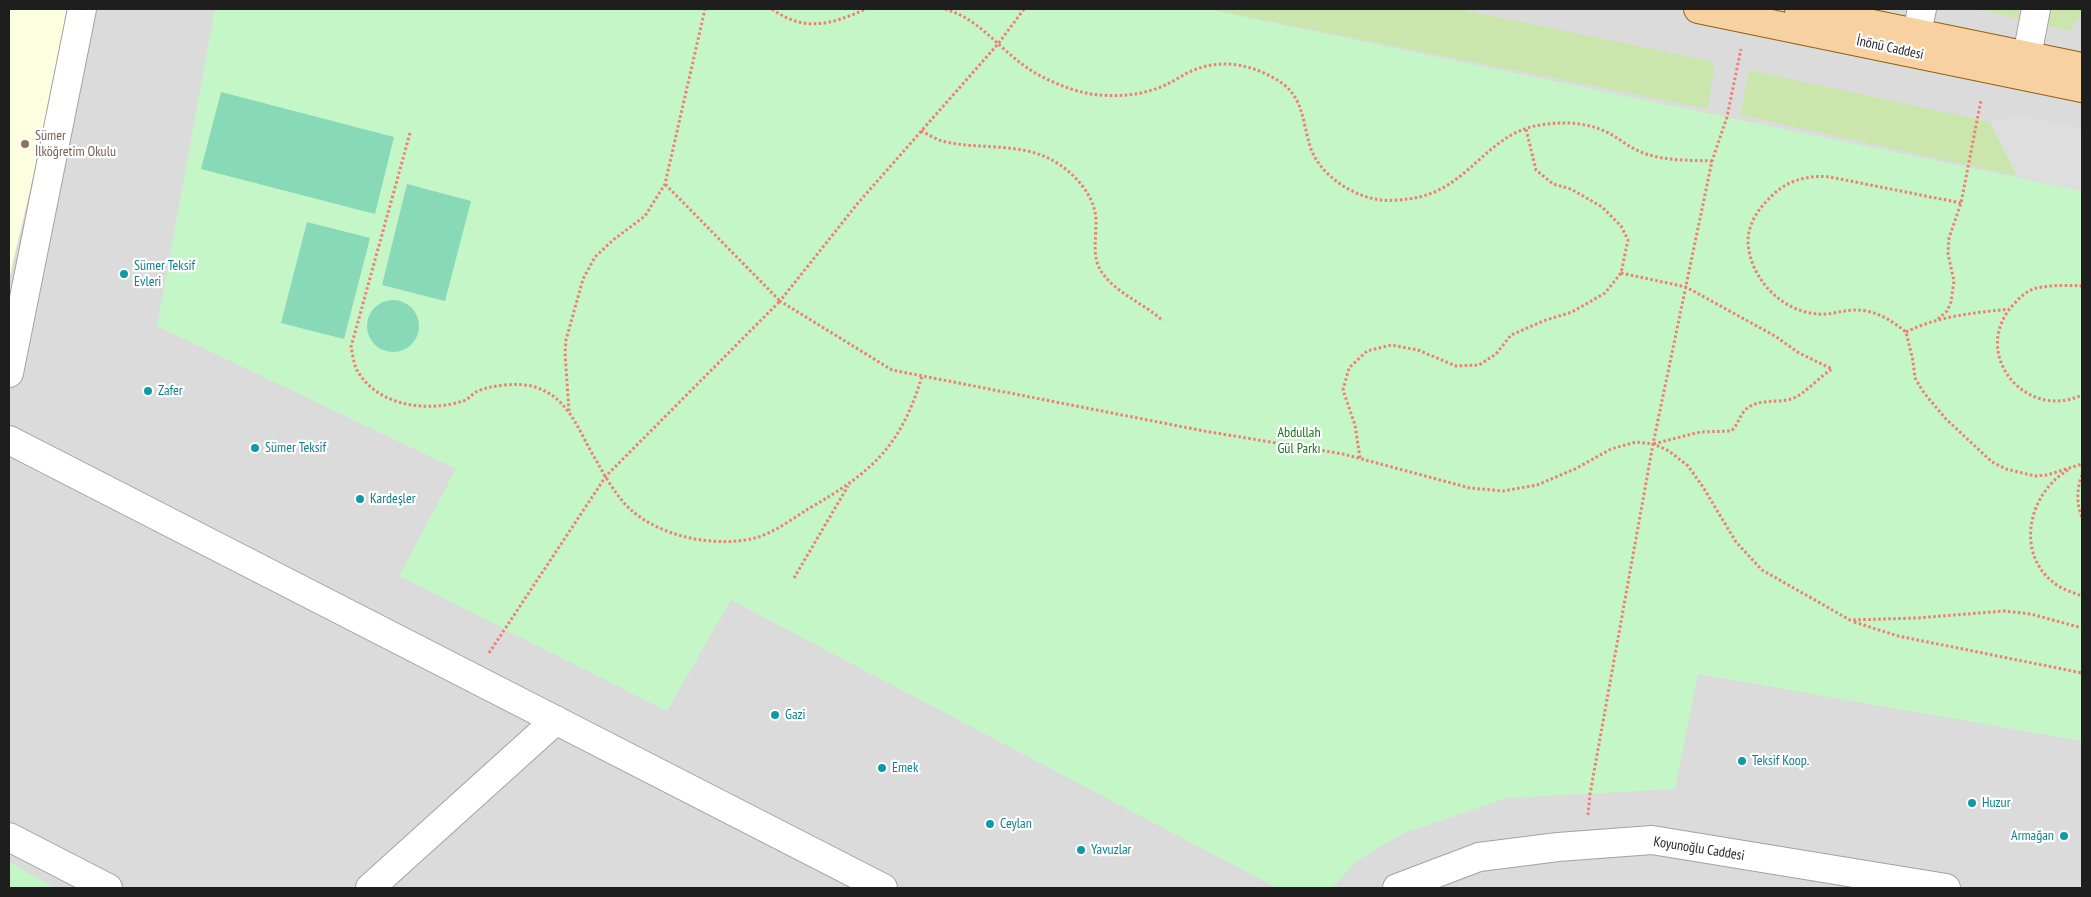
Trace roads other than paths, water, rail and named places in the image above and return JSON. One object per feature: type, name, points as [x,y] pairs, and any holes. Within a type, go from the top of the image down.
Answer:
[{"type":"main road","name":"İnönü Caddesi","points":[[1698,9],[1987,68],[2080,70]]},
{"type":"main road","name":"İnönü Caddesi","points":[[1799,9],[1920,21],[2026,56],[2080,70]]},
{"type":"street","points":[[9,373],[82,9]]},
{"type":"street","points":[[2026,56],[2036,9]]},
{"type":"street","points":[[9,440],[882,888]]},
{"type":"street","points":[[370,888],[556,720]]},
{"type":"street","points":[[9,837],[108,888]]},
{"type":"street","name":"Koyunoğlu Caddesi","points":[[1397,888],[1479,856],[1558,847],[1652,840],[1946,888]]},
{"type":"place","name":"Sümer İlköğretim Okulu","points":[[25,144]]},
{"type":"place","name":"Sümer Teksif Evleri","points":[[124,274]]},
{"type":"place","name":"Zafer","points":[[148,391]]},
{"type":"place","name":"Sümer Teksif","points":[[255,448]]},
{"type":"place","name":"Kardeşler","points":[[360,499]]},
{"type":"place","name":"Gazi","points":[[775,715]]},
{"type":"place","name":"Teksif Koop.","points":[[1742,761]]},
{"type":"place","name":"Emek","points":[[882,768]]},
{"type":"place","name":"Huzur","points":[[1972,803]]},
{"type":"place","name":"Ceylan","points":[[990,824]]},
{"type":"place","name":"Armağan","points":[[2064,836]]},
{"type":"place","name":"Yavuzlar","points":[[1081,850]]},
{"type":"park label","name":"Abdullah Gül Parkı","points":[[1299,442]]}]
